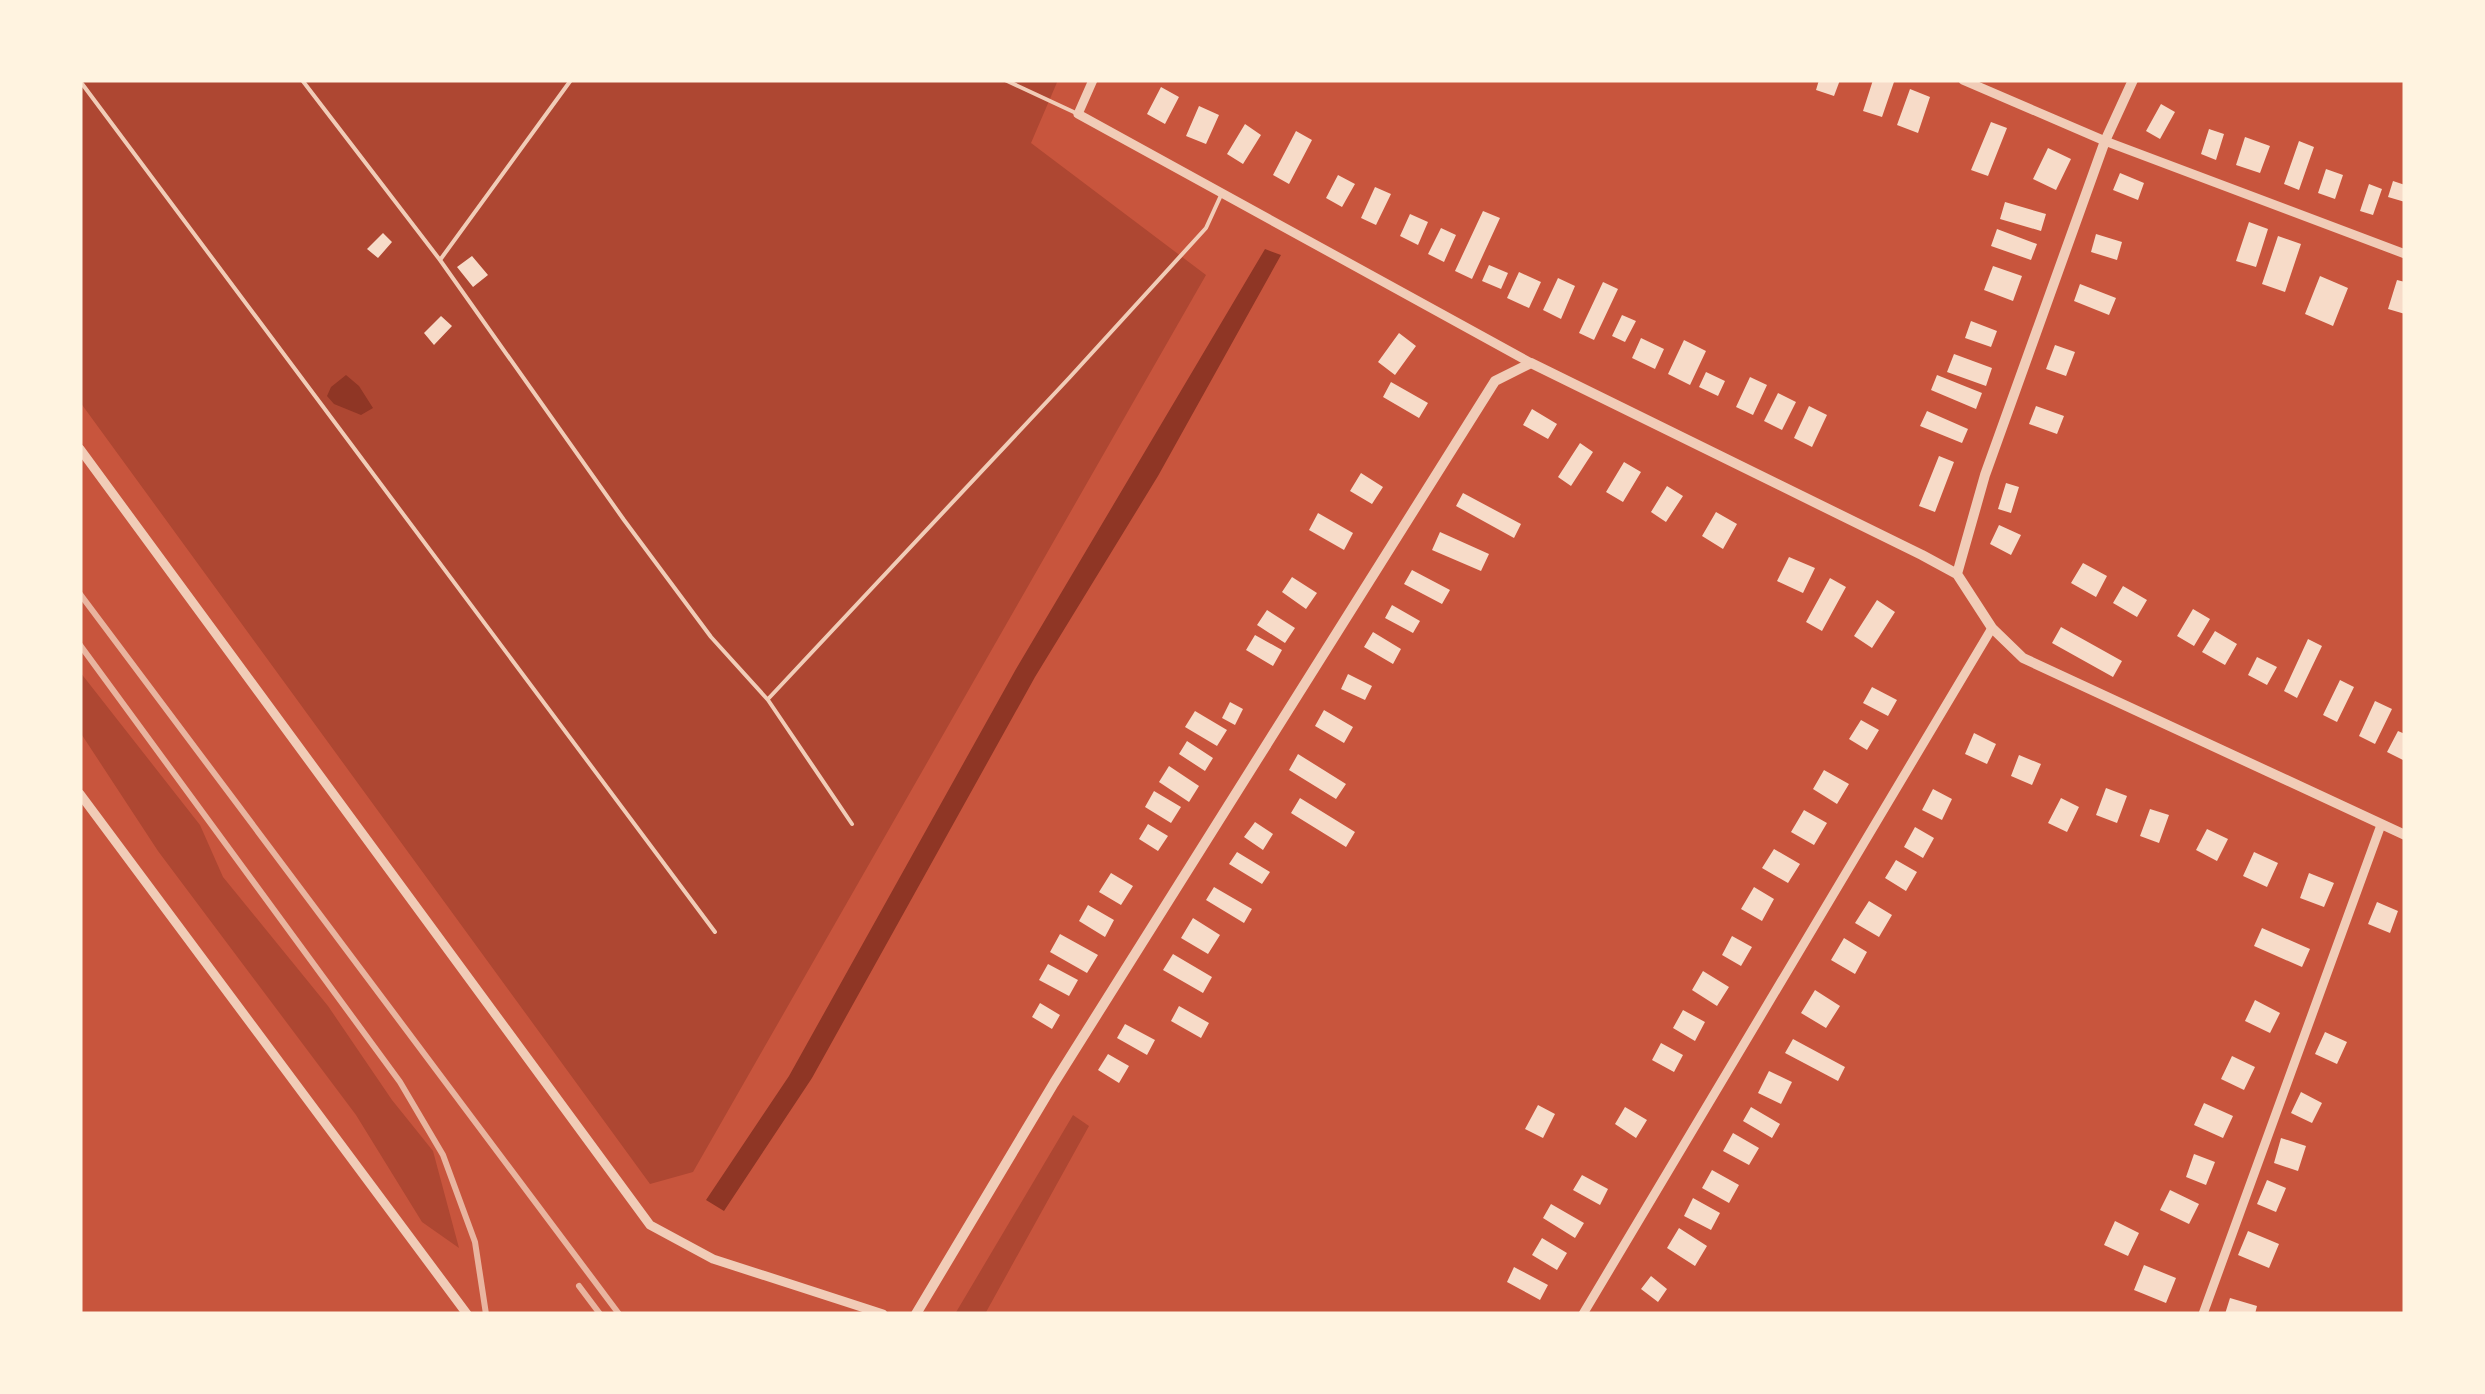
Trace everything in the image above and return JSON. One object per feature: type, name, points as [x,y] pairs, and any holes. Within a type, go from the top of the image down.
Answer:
[{"type":"street","points":[[1093,80],[1078,114],[1531,363],[1957,574],[1992,628],[2023,658],[2405,836]]},
{"type":"street","points":[[1963,80],[2105,141],[2405,254]]},
{"type":"street","points":[[1957,574],[1985,475],[2105,141],[2133,80]]},
{"type":"street","points":[[916,1314],[1054,1083],[1494,382],[1531,363]]},
{"type":"street","points":[[80,449],[650,1225],[713,1259],[884,1314]]},
{"type":"street","points":[[1583,1314],[1992,628]]},
{"type":"street","points":[[80,794],[467,1314]]},
{"type":"street","points":[[2203,1314],[2381,824]]},
{"type":"lane","points":[[302,80],[440,260],[710,637],[768,700],[852,824]]},
{"type":"lane","points":[[440,260],[571,80]]},
{"type":"lane","points":[[1006,80],[1078,114]]},
{"type":"lane","points":[[80,81],[715,932]]},
{"type":"lane","points":[[768,700],[1206,228],[1222,193]]},
{"type":"shaded area","points":[[80,80],[1058,80],[1031,143],[1206,275],[693,1172],[650,1184],[80,402]]},
{"type":"shaded area","points":[[1265,249],[1281,255],[1158,476],[1035,677],[812,1078],[724,1211],[706,1200],[789,1076],[1016,669]]},
{"type":"shaded area","points":[[346,375],[359,386],[373,408],[361,415],[334,404],[327,396],[331,387]]},
{"type":"shaded area","points":[[80,672],[200,825],[223,877],[328,1006],[392,1100],[433,1151],[459,1248],[422,1222],[356,1115],[158,851],[80,732]]},
{"type":"shaded area","points":[[1073,1115],[1089,1126],[985,1314],[955,1314]]},
{"type":"building","points":[[1819,80],[1840,80],[1834,96],[1816,90]]},
{"type":"building","points":[[1873,80],[1894,82],[1882,117],[1863,111]]},
{"type":"building","points":[[1161,87],[1179,97],[1165,124],[1147,114]]},
{"type":"building","points":[[1910,89],[1930,97],[1918,133],[1897,125]]},
{"type":"building","points":[[2161,104],[2175,112],[2160,139],[2146,131]]},
{"type":"building","points":[[1199,106],[1219,115],[1206,144],[1186,136]]},
{"type":"building","points":[[1991,122],[2007,128],[1988,176],[1971,170]]},
{"type":"building","points":[[1245,124],[1261,135],[1243,164],[1227,154]]},
{"type":"building","points":[[2209,129],[2224,134],[2216,160],[2201,154]]},
{"type":"building","points":[[1296,131],[1312,140],[1289,184],[1273,175]]},
{"type":"building","points":[[2245,137],[2270,146],[2260,173],[2236,165]]},
{"type":"building","points":[[2299,141],[2314,147],[2299,190],[2284,184]]},
{"type":"building","points":[[2048,148],[2071,159],[2056,190],[2033,179]]},
{"type":"building","points":[[2326,169],[2343,175],[2335,199],[2318,193]]},
{"type":"building","points":[[2120,173],[2144,183],[2138,200],[2113,190]]},
{"type":"building","points":[[1338,175],[1355,184],[1342,207],[1326,198]]},
{"type":"building","points":[[2393,181],[2405,185],[2405,202],[2388,197]]},
{"type":"building","points":[[2369,184],[2382,189],[2373,215],[2360,211]]},
{"type":"building","points":[[1375,187],[1391,194],[1376,225],[1361,218]]},
{"type":"building","points":[[2005,202],[2046,214],[2041,231],[2000,219]]},
{"type":"building","points":[[1483,211],[1500,218],[1472,279],[1455,271]]},
{"type":"building","points":[[1410,214],[1428,222],[1418,245],[1400,236]]},
{"type":"building","points":[[2249,222],[2268,229],[2256,267],[2236,261]]},
{"type":"building","points":[[1441,228],[1456,235],[1444,262],[1428,254]]},
{"type":"building","points":[[1997,229],[2037,244],[2031,260],[1991,246]]},
{"type":"building","points":[[383,233],[392,242],[378,258],[367,249]]},
{"type":"building","points":[[2096,234],[2122,242],[2117,260],[2091,252]]},
{"type":"building","points":[[2278,236],[2301,244],[2285,292],[2262,284]]},
{"type":"building","points":[[472,256],[488,275],[473,287],[457,267]]},
{"type":"building","points":[[1489,265],[1508,273],[1501,289],[1482,281]]},
{"type":"building","points":[[1993,266],[2022,276],[2013,301],[1984,290]]},
{"type":"building","points":[[1519,272],[1541,282],[1529,308],[1507,298]]},
{"type":"building","points":[[2320,276],[2348,288],[2333,326],[2305,314]]},
{"type":"building","points":[[1558,278],[1575,286],[1561,319],[1543,310]]},
{"type":"building","points":[[2397,280],[2405,282],[2405,314],[2388,309]]},
{"type":"building","points":[[1603,282],[1618,289],[1594,340],[1579,333]]},
{"type":"building","points":[[2080,284],[2116,298],[2109,315],[2074,301]]},
{"type":"building","points":[[1622,315],[1636,321],[1625,342],[1612,336]]},
{"type":"building","points":[[441,316],[452,326],[434,345],[424,333]]},
{"type":"building","points":[[1971,321],[1997,331],[1991,347],[1965,338]]},
{"type":"building","points":[[1399,333],[1416,346],[1395,375],[1378,362]]},
{"type":"building","points":[[1641,338],[1664,349],[1655,369],[1632,358]]},
{"type":"building","points":[[1684,340],[1706,351],[1690,385],[1668,374]]},
{"type":"building","points":[[2055,345],[2075,352],[2066,376],[2046,369]]},
{"type":"building","points":[[1954,354],[1992,368],[1986,386],[1947,372]]},
{"type":"building","points":[[1706,372],[1725,381],[1718,396],[1699,387]]},
{"type":"building","points":[[1937,375],[1982,393],[1976,409],[1931,390]]},
{"type":"building","points":[[1750,377],[1767,385],[1753,415],[1736,407]]},
{"type":"building","points":[[1391,382],[1428,403],[1419,418],[1383,397]]},
{"type":"building","points":[[1778,393],[1796,402],[1782,430],[1764,421]]},
{"type":"building","points":[[1809,406],[1827,415],[1812,447],[1794,438]]},
{"type":"building","points":[[2036,406],[2064,416],[2057,434],[2029,424]]},
{"type":"building","points":[[1532,409],[1557,424],[1548,439],[1523,425]]},
{"type":"building","points":[[1927,411],[1968,429],[1962,443],[1920,426]]},
{"type":"building","points":[[1580,443],[1593,452],[1571,486],[1558,477]]},
{"type":"building","points":[[1939,456],[1954,462],[1935,512],[1919,506]]},
{"type":"building","points":[[1624,462],[1641,472],[1623,502],[1606,492]]},
{"type":"building","points":[[1361,473],[1383,487],[1372,504],[1350,491]]},
{"type":"building","points":[[2006,483],[2019,487],[2011,513],[1998,509]]},
{"type":"building","points":[[1667,486],[1683,496],[1666,522],[1651,512]]},
{"type":"building","points":[[1463,493],[1521,524],[1514,538],[1456,506]]},
{"type":"building","points":[[1716,512],[1737,524],[1723,549],[1702,536]]},
{"type":"building","points":[[1318,513],[1353,533],[1344,550],[1309,530]]},
{"type":"building","points":[[1999,525],[2021,535],[2011,555],[1990,544]]},
{"type":"building","points":[[1440,532],[1489,554],[1481,571],[1432,550]]},
{"type":"building","points":[[1789,557],[1815,568],[1803,593],[1777,581]]},
{"type":"building","points":[[2083,563],[2107,576],[2096,597],[2071,583]]},
{"type":"building","points":[[1412,570],[1450,590],[1442,604],[1404,584]]},
{"type":"building","points":[[1292,577],[1317,593],[1306,609],[1282,592]]},
{"type":"building","points":[[1830,578],[1846,587],[1822,631],[1806,622]]},
{"type":"building","points":[[2123,586],[2147,600],[2137,617],[2113,603]]},
{"type":"building","points":[[1877,600],[1895,612],[1872,648],[1854,636]]},
{"type":"building","points":[[1392,605],[1420,621],[1413,633],[1385,618]]},
{"type":"building","points":[[2193,609],[2210,619],[2194,646],[2177,636]]},
{"type":"building","points":[[1267,610],[1295,628],[1285,643],[1257,625]]},
{"type":"building","points":[[2061,627],[2122,661],[2113,677],[2052,643]]},
{"type":"building","points":[[2215,631],[2237,644],[2225,665],[2202,652]]},
{"type":"building","points":[[1373,632],[1401,649],[1393,664],[1364,647]]},
{"type":"building","points":[[1255,635],[1282,650],[1273,666],[1246,650]]},
{"type":"building","points":[[2308,639],[2322,646],[2297,698],[2284,691]]},
{"type":"building","points":[[2257,657],[2277,667],[2267,685],[2248,675]]},
{"type":"building","points":[[1348,674],[1372,686],[1365,700],[1341,689]]},
{"type":"building","points":[[2340,680],[2354,687],[2337,722],[2323,715]]},
{"type":"building","points":[[1872,687],[1897,700],[1888,716],[1863,703]]},
{"type":"building","points":[[2375,701],[2392,709],[2375,744],[2359,736]]},
{"type":"building","points":[[1230,702],[1243,709],[1235,725],[1222,718]]},
{"type":"building","points":[[1324,710],[1353,727],[1344,743],[1315,726]]},
{"type":"building","points":[[1195,711],[1227,730],[1217,746],[1185,727]]},
{"type":"building","points":[[1861,720],[1879,730],[1867,750],[1849,739]]},
{"type":"building","points":[[2398,731],[2405,734],[2405,761],[2387,752]]},
{"type":"building","points":[[1974,733],[1996,744],[1987,764],[1965,754]]},
{"type":"building","points":[[1187,741],[1213,758],[1205,771],[1179,754]]},
{"type":"building","points":[[1298,754],[1346,784],[1336,799],[1289,770]]},
{"type":"building","points":[[2019,755],[2041,764],[2032,785],[2011,776]]},
{"type":"building","points":[[1169,766],[1199,786],[1189,802],[1159,782]]},
{"type":"building","points":[[1824,770],[1849,784],[1837,804],[1813,789]]},
{"type":"building","points":[[2106,788],[2127,796],[2117,823],[2096,815]]},
{"type":"building","points":[[1933,789],[1952,799],[1942,820],[1922,810]]},
{"type":"building","points":[[1154,791],[1181,807],[1171,823],[1145,807]]},
{"type":"building","points":[[1300,798],[1355,832],[1346,847],[1291,813]]},
{"type":"building","points":[[2061,798],[2079,807],[2067,832],[2048,823]]},
{"type":"building","points":[[2150,809],[2169,815],[2159,843],[2140,836]]},
{"type":"building","points":[[1804,810],[1827,823],[1814,845],[1791,832]]},
{"type":"building","points":[[1255,822],[1273,834],[1263,850],[1244,837]]},
{"type":"building","points":[[1148,824],[1168,836],[1158,851],[1139,839]]},
{"type":"building","points":[[1915,827],[1934,838],[1923,858],[1904,847]]},
{"type":"building","points":[[2207,829],[2228,839],[2217,861],[2196,850]]},
{"type":"building","points":[[1774,849],[1800,864],[1788,883],[1762,868]]},
{"type":"building","points":[[1237,852],[1270,872],[1262,884],[1229,864]]},
{"type":"building","points":[[2254,852],[2278,863],[2267,887],[2243,876]]},
{"type":"building","points":[[1896,860],[1917,872],[1906,891],[1885,878]]},
{"type":"building","points":[[1111,873],[1133,886],[1121,905],[1099,892]]},
{"type":"building","points":[[2309,873],[2334,883],[2324,907],[2300,898]]},
{"type":"building","points":[[1214,887],[1252,909],[1244,923],[1206,900]]},
{"type":"building","points":[[1754,887],[1774,899],[1762,921],[1741,909]]},
{"type":"building","points":[[1869,901],[1892,915],[1879,937],[1855,923]]},
{"type":"building","points":[[2377,902],[2398,911],[2390,933],[2368,924]]},
{"type":"building","points":[[1088,905],[1114,920],[1105,937],[1079,921]]},
{"type":"building","points":[[1193,918],[1220,935],[1208,954],[1181,938]]},
{"type":"building","points":[[2262,928],[2310,949],[2302,967],[2254,946]]},
{"type":"building","points":[[1060,934],[1098,955],[1087,973],[1050,952]]},
{"type":"building","points":[[1732,936],[1752,947],[1741,966],[1722,955]]},
{"type":"building","points":[[1844,938],[1867,952],[1855,974],[1831,960]]},
{"type":"building","points":[[1173,954],[1212,977],[1203,993],[1163,970]]},
{"type":"building","points":[[1048,964],[1078,980],[1069,996],[1039,980]]},
{"type":"building","points":[[1703,971],[1729,987],[1717,1006],[1692,990]]},
{"type":"building","points":[[1815,990],[1840,1006],[1826,1028],[1801,1013]]},
{"type":"building","points":[[2255,1000],[2280,1013],[2270,1033],[2245,1021]]},
{"type":"building","points":[[1040,1003],[1060,1015],[1052,1029],[1032,1017]]},
{"type":"building","points":[[1179,1006],[1209,1023],[1201,1038],[1171,1021]]},
{"type":"building","points":[[1683,1010],[1705,1022],[1695,1041],[1673,1028]]},
{"type":"building","points":[[1125,1024],[1155,1040],[1147,1055],[1117,1038]]},
{"type":"building","points":[[2325,1032],[2347,1042],[2337,1064],[2315,1054]]},
{"type":"building","points":[[1793,1039],[1845,1067],[1838,1081],[1785,1053]]},
{"type":"building","points":[[1661,1043],[1683,1055],[1674,1072],[1652,1060]]},
{"type":"building","points":[[1108,1054],[1129,1066],[1119,1083],[1098,1070]]},
{"type":"building","points":[[2232,1056],[2255,1067],[2244,1090],[2221,1079]]},
{"type":"building","points":[[1769,1071],[1792,1082],[1781,1104],[1758,1093]]},
{"type":"building","points":[[2301,1092],[2322,1103],[2312,1123],[2291,1113]]},
{"type":"building","points":[[2204,1103],[2233,1116],[2223,1138],[2194,1125]]},
{"type":"building","points":[[1538,1105],[1555,1114],[1543,1138],[1525,1129]]},
{"type":"building","points":[[1625,1107],[1647,1120],[1636,1138],[1615,1124]]},
{"type":"building","points":[[1751,1107],[1780,1124],[1772,1138],[1743,1121]]},
{"type":"building","points":[[1733,1133],[1759,1148],[1749,1165],[1723,1151]]},
{"type":"building","points":[[2281,1138],[2306,1146],[2298,1171],[2274,1163]]},
{"type":"building","points":[[2194,1154],[2215,1162],[2206,1185],[2186,1177]]},
{"type":"building","points":[[1712,1170],[1739,1185],[1729,1203],[1702,1188]]},
{"type":"building","points":[[1582,1175],[1608,1189],[1600,1205],[1573,1190]]},
{"type":"building","points":[[2267,1180],[2286,1188],[2276,1212],[2257,1204]]},
{"type":"building","points":[[2170,1190],[2199,1204],[2189,1224],[2160,1210]]},
{"type":"building","points":[[1693,1198],[1720,1213],[1711,1230],[1684,1216]]},
{"type":"building","points":[[1551,1204],[1584,1223],[1575,1238],[1543,1218]]},
{"type":"building","points":[[2115,1221],[2139,1233],[2128,1256],[2104,1245]]},
{"type":"building","points":[[1679,1228],[1707,1246],[1695,1266],[1667,1248]]},
{"type":"building","points":[[2248,1231],[2279,1244],[2269,1268],[2238,1255]]},
{"type":"building","points":[[1542,1238],[1567,1253],[1557,1270],[1532,1255]]},
{"type":"building","points":[[2144,1265],[2176,1278],[2166,1303],[2134,1290]]},
{"type":"building","points":[[1514,1267],[1548,1285],[1540,1300],[1507,1282]]},
{"type":"building","points":[[1651,1276],[1667,1289],[1658,1302],[1641,1289]]},
{"type":"building","points":[[2230,1298],[2257,1306],[2255,1314],[2225,1314]]},
{"type":"railway","points":[[80,594],[619,1314]]},
{"type":"railway","points":[[80,645],[400,1082],[443,1155],[475,1242],[486,1314]]},
{"type":"railway","points":[[579,1286],[600,1314]]}]
